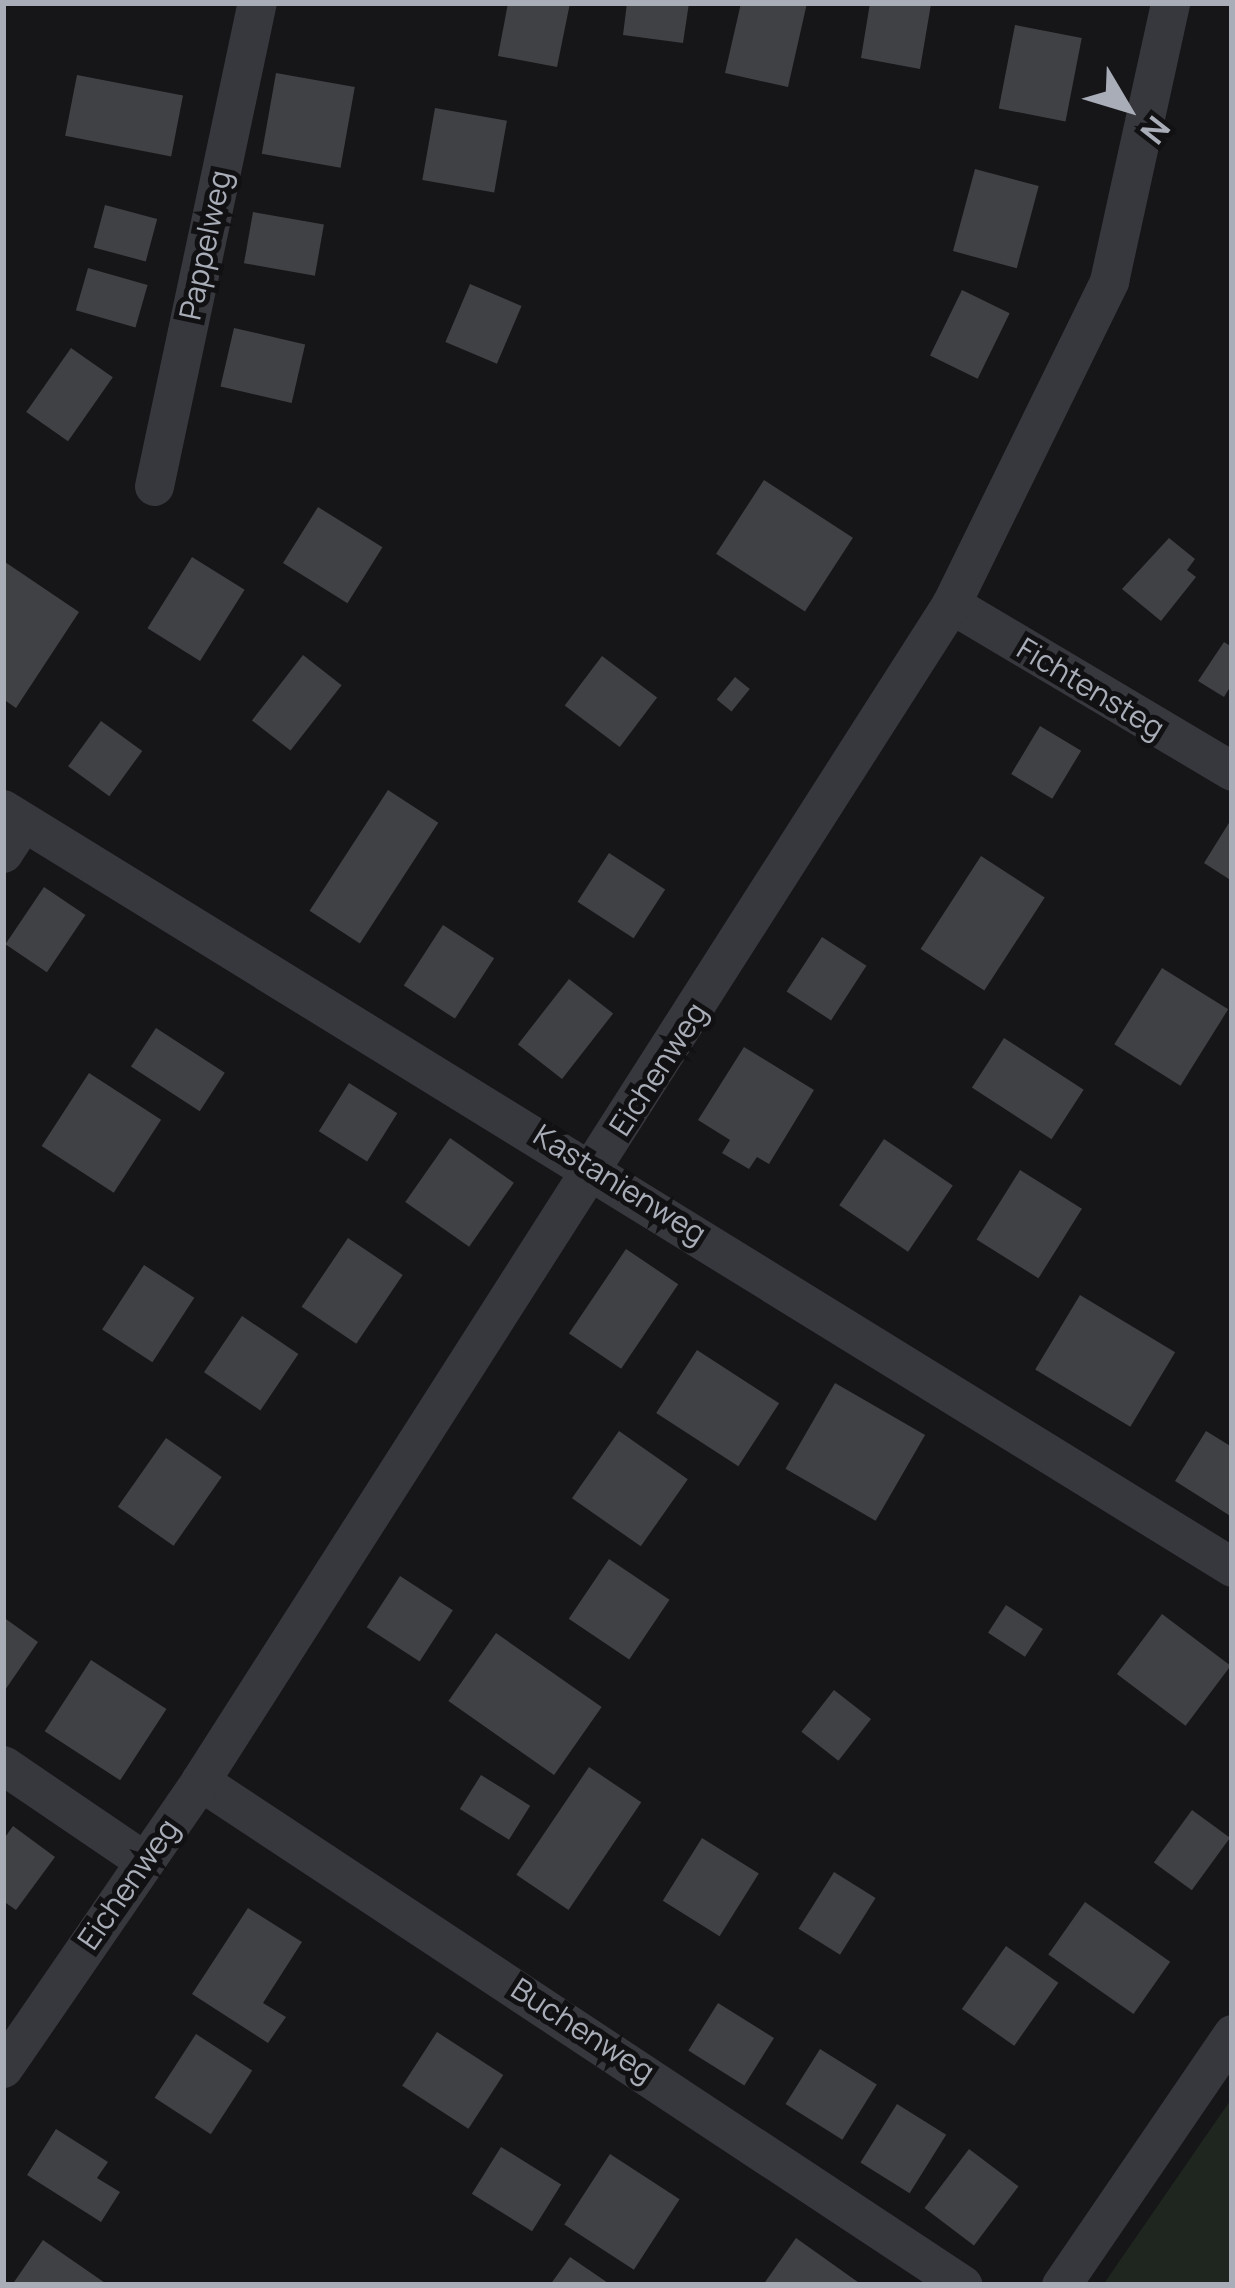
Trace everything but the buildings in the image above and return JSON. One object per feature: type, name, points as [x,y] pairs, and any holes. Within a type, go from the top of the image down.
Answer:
[{"type":"street","name":"Pappelweg","points":[[154,486],[257,3]]},
{"type":"street","name":"Eichenweg","points":[[3,2068],[200,1781],[951,604],[1109,281],[1170,3]]},
{"type":"street","name":"Fichtensteg","points":[[951,604],[1232,771]]},
{"type":"street","name":"Kastanienweg","points":[[10,828],[594,1167],[1232,1567]]},
{"type":"street","points":[[3,1765],[144,1861]]},
{"type":"street","name":"Buchenweg","points":[[200,1781],[963,2285]]},
{"type":"street","points":[[1061,2285],[1232,2034]]},
{"type":"shaded area","points":[[1232,2098],[1232,2285],[1103,2285]]}]
